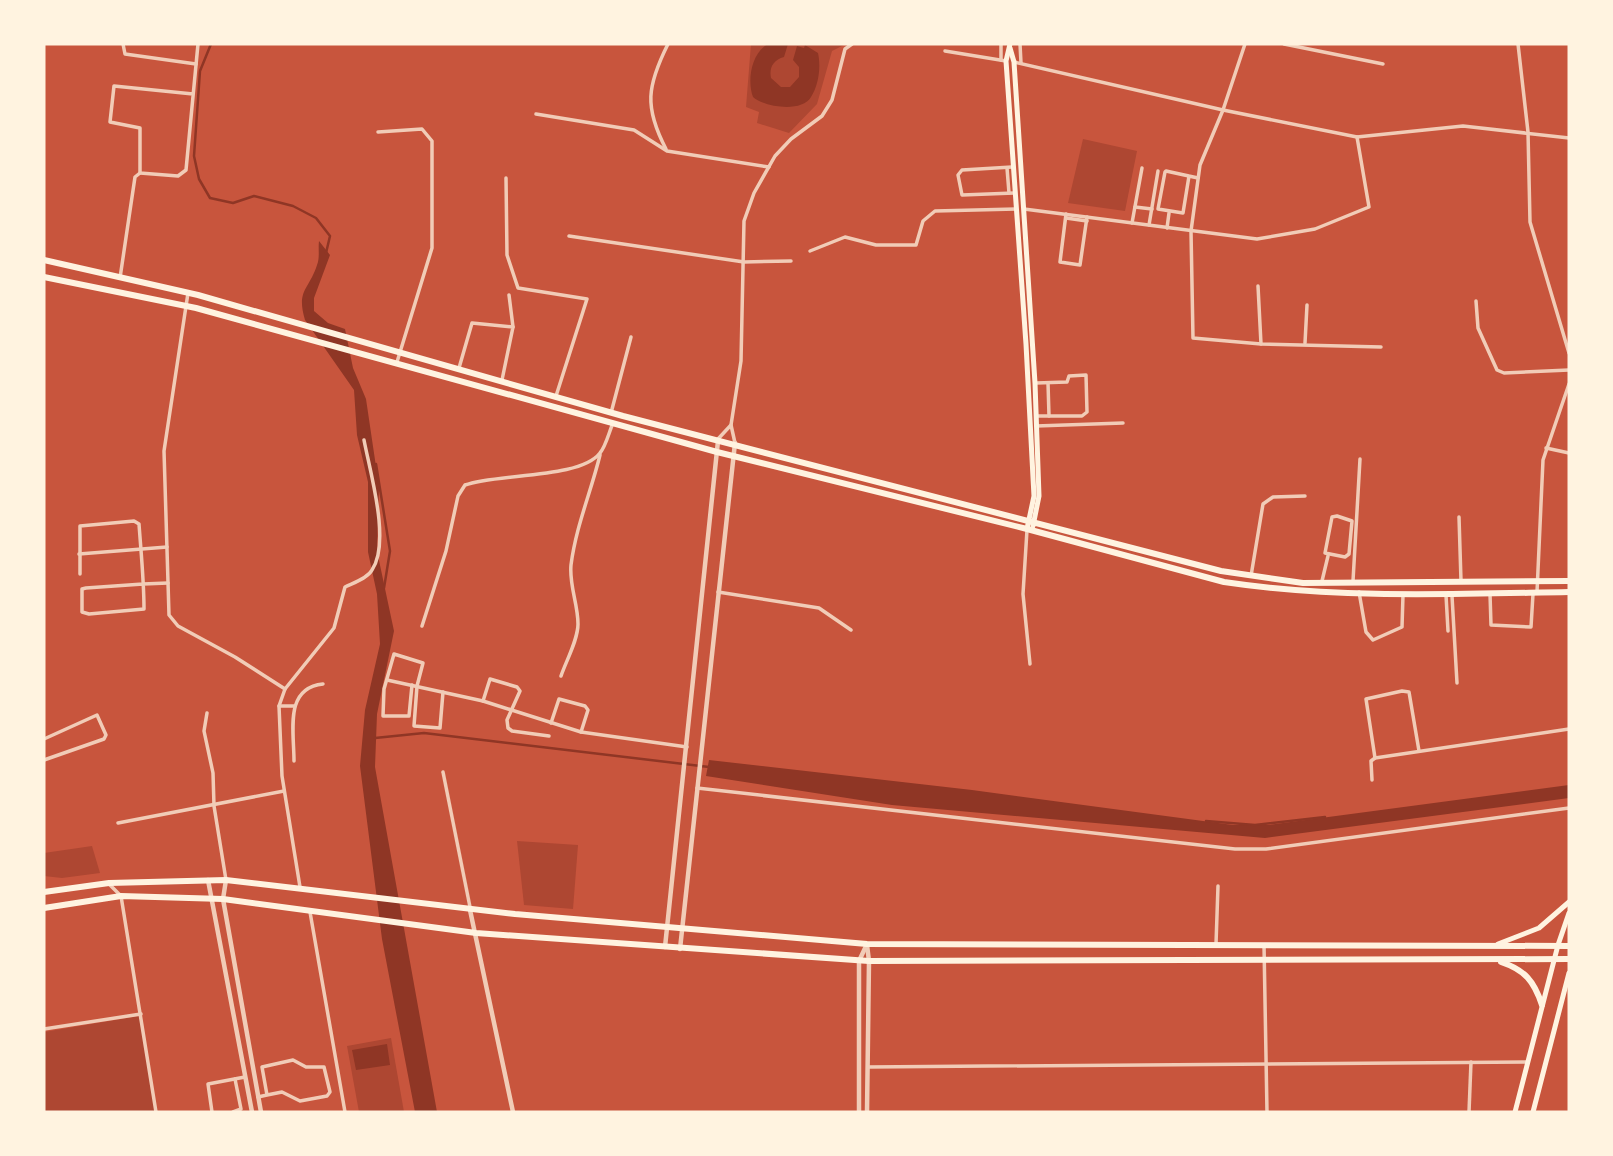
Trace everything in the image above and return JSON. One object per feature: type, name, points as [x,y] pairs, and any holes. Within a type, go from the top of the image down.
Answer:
[{"type":"main road","points":[[1010,46],[1004,61],[1010,168],[1012,193],[1018,209],[1035,383],[1039,496],[1030,530]]},
{"type":"main road","points":[[1010,46],[1018,63],[1018,209],[1034,496],[1032,521]]},
{"type":"main road","points":[[44,260],[188,293],[611,413],[735,443],[1140,551],[1251,576],[1321,583],[1569,581]]},
{"type":"main road","points":[[44,276],[186,306],[717,452],[1030,530],[1224,582],[1257,587],[1403,593],[1569,592]]},
{"type":"main road","points":[[44,892],[109,883],[226,880],[470,909],[682,930],[867,944],[1264,943],[1569,946]]},
{"type":"main road","points":[[44,908],[121,896],[223,898],[476,933],[859,961],[1264,962],[1569,959]]},
{"type":"main road","points":[[1495,945],[1539,928],[1569,902]]},
{"type":"main road","points":[[1515,1112],[1558,945],[1569,914]]},
{"type":"main road","points":[[1362,944],[1362,961]]},
{"type":"main road","points":[[1495,960],[1521,969],[1530,978],[1542,1006]]},
{"type":"main road","points":[[1533,1112],[1569,973]]},
{"type":"street","points":[[123,44],[125,54],[196,64]]},
{"type":"street","points":[[120,278],[135,177],[140,173],[178,176],[185,173],[198,44]]},
{"type":"street","points":[[667,151],[653,124],[650,97],[657,66],[668,44]]},
{"type":"street","points":[[680,949],[734,456],[735,443],[731,425],[741,362],[744,221],[754,193],[769,167],[791,139],[822,116],[832,100],[845,49],[852,44]]},
{"type":"street","points":[[945,51],[1004,61],[1001,44]]},
{"type":"street","points":[[1020,44],[1018,63],[1223,110],[1357,137],[1463,126],[1569,138]]},
{"type":"street","points":[[1245,44],[1223,110],[1200,165],[1191,231],[1193,338],[1261,344],[1381,347]]},
{"type":"street","points":[[1284,44],[1382,64]]},
{"type":"street","points":[[1518,44],[1528,132],[1530,222],[1569,354]]},
{"type":"street","points":[[140,173],[140,128],[110,122],[114,86],[193,94]]},
{"type":"street","points":[[536,114],[634,130],[667,151],[769,167]]},
{"type":"street","points":[[378,132],[422,130],[432,141],[432,248],[397,362]]},
{"type":"street","points":[[810,251],[845,237],[876,245],[916,245],[923,222],[935,211],[1018,209],[1258,239],[1315,229],[1369,207],[1357,137]]},
{"type":"street","points":[[1010,168],[962,170],[957,175],[962,195],[1012,193]]},
{"type":"street","points":[[1132,223],[1142,168]]},
{"type":"street","points":[[1149,225],[1158,171]]},
{"type":"street","points":[[1189,176],[1183,213],[1158,209],[1166,171],[1189,176],[1198,178]]},
{"type":"street","points":[[506,178],[507,255],[518,288],[587,299],[556,397]]},
{"type":"street","points":[[1186,195],[1196,197]]},
{"type":"street","points":[[1135,207],[1152,209]]},
{"type":"street","points":[[1167,228],[1170,212]]},
{"type":"street","points":[[1066,216],[1060,262],[1076,267],[1080,265],[1087,219]]},
{"type":"street","points":[[569,236],[744,262],[791,261]]},
{"type":"street","points":[[1258,286],[1261,344]]},
{"type":"street","points":[[188,293],[163,451],[169,615],[172,622],[235,657],[285,690]]},
{"type":"street","points":[[502,382],[513,327],[509,295]]},
{"type":"street","points":[[1476,301],[1478,328],[1497,370],[1504,373],[1569,370]]},
{"type":"street","points":[[1305,343],[1307,304]]},
{"type":"street","points":[[459,370],[472,323],[513,327]]},
{"type":"street","points":[[611,413],[631,337]]},
{"type":"street","points":[[1035,383],[1067,382],[1069,376],[1086,375],[1087,412],[1082,416],[1036,416]]},
{"type":"street","points":[[1048,382],[1049,416]]},
{"type":"street","points":[[1490,593],[1491,625],[1531,627],[1537,582],[1546,448],[1569,384]]},
{"type":"street","points":[[1082,416],[1083,424]]},
{"type":"street","points":[[561,676],[578,628],[571,569],[583,504],[592,487],[600,453],[613,423]]},
{"type":"street","points":[[1036,426],[1123,423]]},
{"type":"street","points":[[666,948],[718,439],[731,425]]},
{"type":"street","points":[[301,889],[284,790],[279,706],[285,690],[334,628],[345,587],[370,574],[374,568],[379,549],[379,523],[364,440]]},
{"type":"street","points":[[1546,448],[1569,453]]},
{"type":"street","points":[[422,626],[446,551],[458,496],[466,485],[571,469],[600,453]]},
{"type":"street","points":[[1353,583],[1360,459]]},
{"type":"street","points":[[1251,576],[1263,504],[1273,497],[1305,496]]},
{"type":"street","points":[[1321,583],[1328,556],[1325,553],[1332,517],[1352,519],[1349,554],[1345,557],[1328,556]]},
{"type":"street","points":[[1459,517],[1461,583]]},
{"type":"street","points":[[80,574],[81,526],[134,521],[139,524],[143,584],[143,610],[89,614],[82,612],[82,589],[143,584],[168,583]]},
{"type":"street","points":[[1030,530],[1023,594],[1030,664]]},
{"type":"street","points":[[79,554],[167,547]]},
{"type":"street","points":[[1359,591],[1366,632],[1373,640],[1402,627],[1403,593]]},
{"type":"street","points":[[718,592],[819,608],[851,630]]},
{"type":"street","points":[[1448,593],[1448,631]]},
{"type":"street","points":[[1448,593],[1457,682]]},
{"type":"street","points":[[393,655],[423,663],[415,685],[409,716],[383,716],[393,655]]},
{"type":"street","points":[[483,701],[490,679],[517,687],[520,691],[507,720],[509,730],[549,736]]},
{"type":"street","points":[[387,680],[483,701],[581,732],[687,747]]},
{"type":"street","points":[[294,761],[294,706],[298,696],[307,688],[323,684]]},
{"type":"street","points":[[415,685],[413,724],[416,727],[440,728],[443,692]]},
{"type":"street","points":[[1375,758],[1366,699],[1402,691],[1409,692],[1419,751]]},
{"type":"street","points":[[551,723],[559,699],[585,706],[588,710],[581,732]]},
{"type":"street","points":[[279,706],[294,706]]},
{"type":"street","points":[[207,713],[204,731],[213,774],[214,806],[226,880],[223,898],[261,1112]]},
{"type":"street","points":[[44,739],[97,715],[106,735],[44,761]]},
{"type":"street","points":[[1372,780],[1371,761],[1375,758],[1569,729]]},
{"type":"street","points":[[443,772],[513,1112]]},
{"type":"street","points":[[697,789],[1235,849],[1266,849],[1569,808]]},
{"type":"street","points":[[118,823],[284,790]]},
{"type":"street","points":[[208,880],[252,1112]]},
{"type":"street","points":[[109,883],[121,896],[156,1112]]},
{"type":"street","points":[[1216,944],[1218,886]]},
{"type":"street","points":[[310,910],[345,1112]]},
{"type":"street","points":[[1264,943],[1267,1112]]},
{"type":"street","points":[[859,1112],[859,961],[867,944]]},
{"type":"street","points":[[867,944],[870,961],[867,1112]]},
{"type":"street","points":[[44,1029],[141,1014]]},
{"type":"street","points":[[258,1097],[285,1092],[300,1101],[327,1096],[330,1092],[324,1067],[306,1067],[293,1060],[262,1067],[267,1095]]},
{"type":"street","points":[[1469,1112],[1471,1062]]},
{"type":"street","points":[[868,1067],[1529,1062]]},
{"type":"street","points":[[212,1112],[208,1084],[245,1077]]},
{"type":"street","points":[[233,1112],[242,1109],[235,1079]]},
{"type":"shaded area","points":[[751,44],[846,44],[832,51],[817,104],[789,133],[757,123],[759,112],[746,107]]},
{"type":"shaded area","points":[[768,44],[788,44],[784,57],[775,62],[771,71],[771,78],[781,87],[790,87],[799,77],[799,67],[793,60],[797,46],[804,48],[805,45],[818,53],[818,81],[806,102],[783,107],[758,101],[753,97],[750,83],[752,68],[762,48]]},
{"type":"shaded area","points":[[1083,139],[1137,151],[1125,211],[1068,203]]},
{"type":"shaded area","points":[[319,241],[330,255],[314,298],[314,311],[328,323],[345,329],[353,368],[366,399],[379,487],[377,551],[394,631],[377,714],[375,767],[437,1112],[415,1112],[382,939],[360,766],[365,710],[380,644],[377,594],[368,552],[368,482],[357,435],[354,390],[305,320],[303,296],[318,262]]},
{"type":"shaded area","points":[[709,760],[972,790],[1233,825],[1268,825],[1569,785],[1569,798],[1265,838],[892,805],[706,776]]},
{"type":"shaded area","points":[[517,841],[578,845],[573,909],[524,905]]},
{"type":"shaded area","points":[[92,846],[100,873],[62,878],[44,876],[44,853]]},
{"type":"shaded area","points":[[139,1016],[156,1112],[44,1112],[44,1032]]},
{"type":"shaded area","points":[[391,1038],[404,1112],[359,1112],[347,1046]]},
{"type":"shaded area","points":[[387,1044],[390,1065],[356,1070],[352,1050]]},
{"type":"waterway","points":[[211,44],[200,71],[194,156],[199,179],[210,198],[233,203],[254,196],[293,206],[316,218],[330,236],[326,253]]},
{"type":"waterway","points":[[376,464],[390,551],[384,588]]},
{"type":"waterway","points":[[375,738],[424,733],[709,767]]},
{"type":"waterway","points":[[1206,821],[1255,825],[1325,817]]}]
